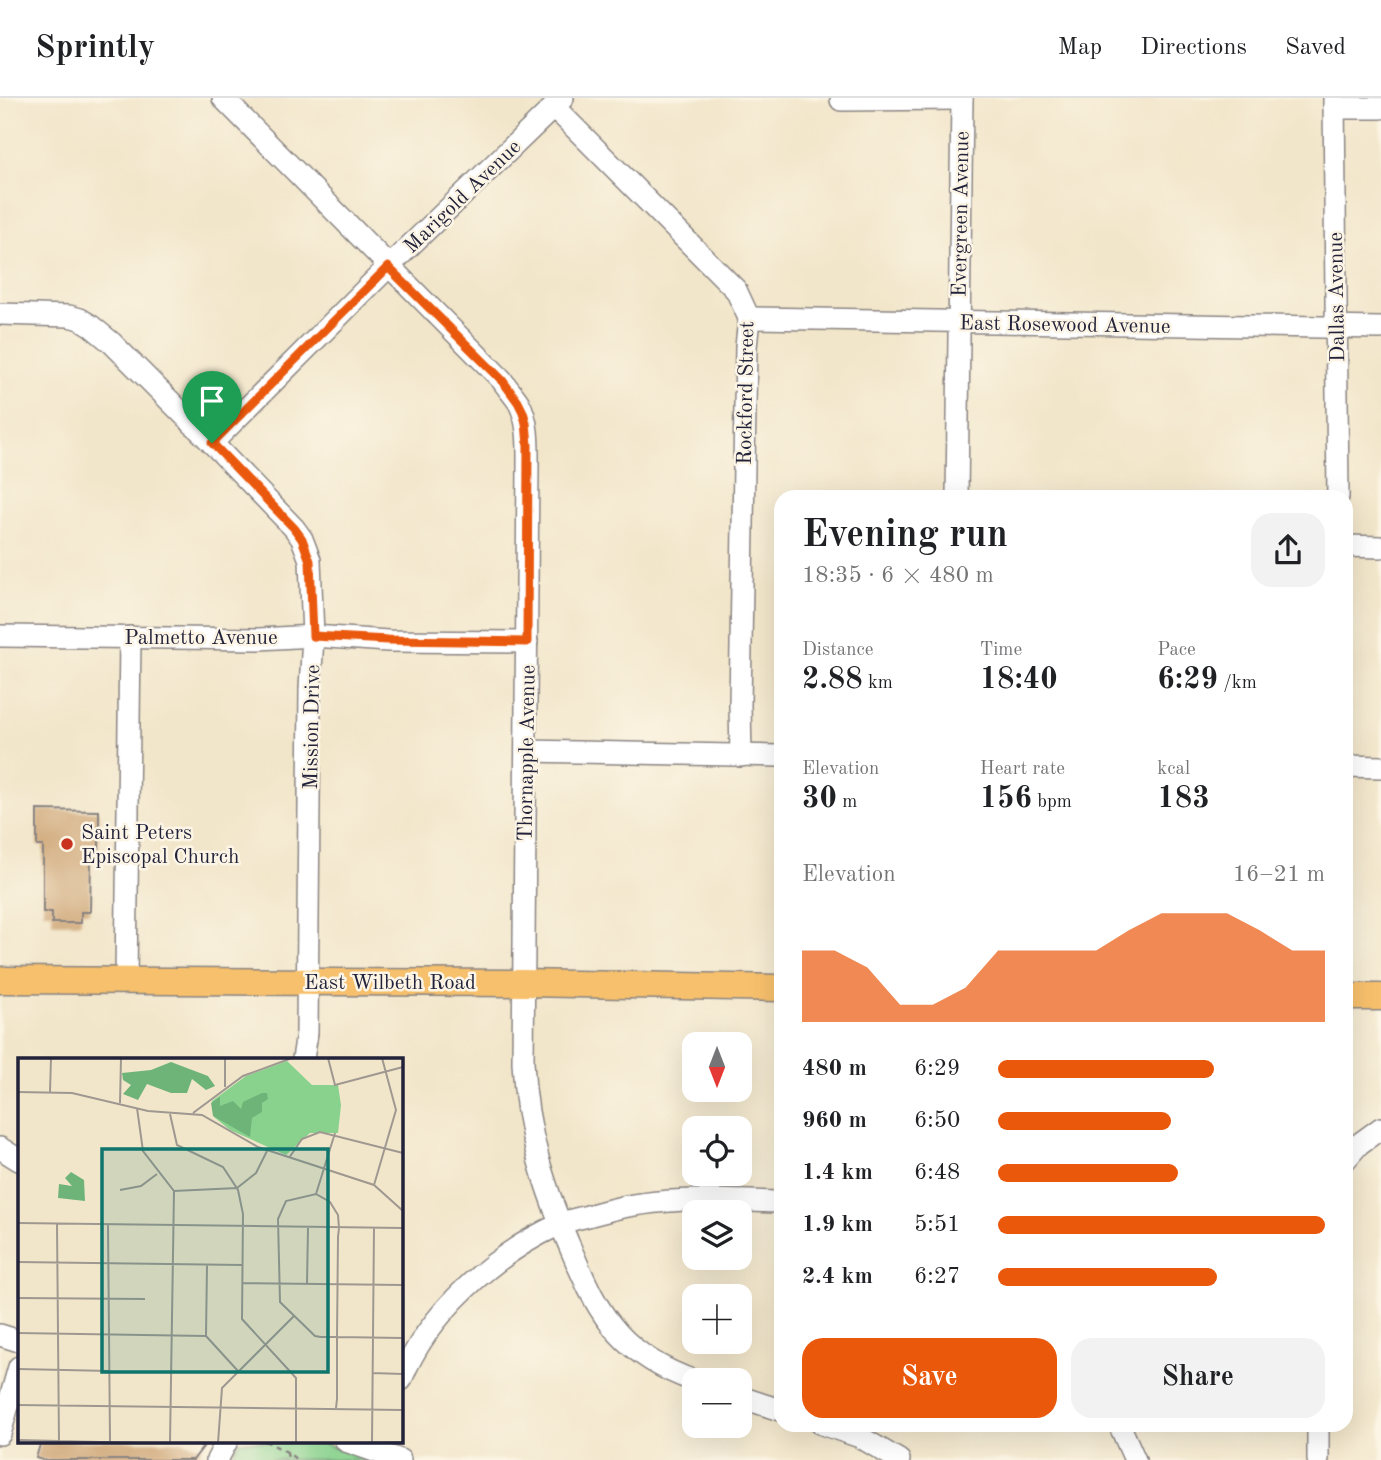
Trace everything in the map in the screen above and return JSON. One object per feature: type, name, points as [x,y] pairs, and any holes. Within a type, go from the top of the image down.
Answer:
[{"type":"main road","name":"East Wilbeth Road","points":[[0,980],[523,983],[774,988]]},
{"type":"main road","points":[[1353,996],[1381,997]]},
{"type":"street","name":"Thornapple Avenue","points":[[223,98],[502,380],[523,412],[528,445],[524,1086],[532,1139],[560,1224],[590,1292],[609,1322],[642,1354],[682,1376]]},
{"type":"street","points":[[841,100],[962,99]]},
{"type":"street","name":"Evergreen Avenue","points":[[957,490],[962,99]]},
{"type":"street","name":"Marigold Avenue","points":[[212,443],[388,267],[558,103]]},
{"type":"street","name":"Rockford Street","points":[[558,103],[736,290],[749,318],[746,347],[741,756]]},
{"type":"street","points":[[1334,103],[1381,108]]},
{"type":"street","name":"Dallas Avenue","points":[[1334,103],[1338,490]]},
{"type":"street","name":"Mission Drive","points":[[0,314],[69,316],[80,318],[90,325],[112,343],[212,443],[302,539],[310,561],[313,636],[310,689],[307,1033],[303,1058]]},
{"type":"street","name":"East Rosewood Avenue","points":[[749,318],[1381,328]]},
{"type":"street","points":[[1353,546],[1381,547]]},
{"type":"street","name":"Palmetto Avenue","points":[[0,636],[259,639],[313,636],[527,642]]},
{"type":"street","points":[[126,981],[130,637]]},
{"type":"street","points":[[526,751],[774,756]]},
{"type":"street","points":[[1353,766],[1381,766]]},
{"type":"street","points":[[1353,1151],[1381,1128]]},
{"type":"street","points":[[0,1147],[18,1159]]},
{"type":"street","points":[[402,1377],[427,1332],[458,1296],[479,1276],[516,1249],[560,1224],[619,1207],[644,1203],[680,1200],[774,1202]]},
{"type":"street","points":[[0,1335],[18,1341]]},
{"type":"street","points":[[0,1434],[18,1371]]},
{"type":"street","points":[[752,1401],[774,1408]]},
{"type":"street","points":[[845,1432],[860,1437],[899,1460]]},
{"type":"street","points":[[1123,1432],[1135,1460]]},
{"type":"street","points":[[1318,1432],[1318,1460]]},
{"type":"street","points":[[217,1460],[226,1442]]},
{"type":"street","points":[[353,1442],[374,1445],[400,1460]]},
{"type":"path","points":[[267,1442],[297,1460]]},
{"type":"path","points":[[287,1452],[288,1460]]},
{"type":"green space","points":[[239,1442],[318,1442],[372,1460],[230,1460]]},
{"type":"building","points":[[37,810],[99,811],[99,857],[91,857],[90,912],[81,912],[81,923],[52,923],[52,912],[43,912],[43,846],[37,846]]},
{"type":"building","points":[[41,1442],[186,1442],[203,1447],[193,1460],[36,1458]]},
{"type":"place","name":"Saint Peters Episcopal Church","points":[[67,844]]},
{"type":"route","points":[[388,267],[502,380],[523,412],[528,445],[527,642],[313,636],[310,561],[302,539],[212,443],[388,267]]}]
